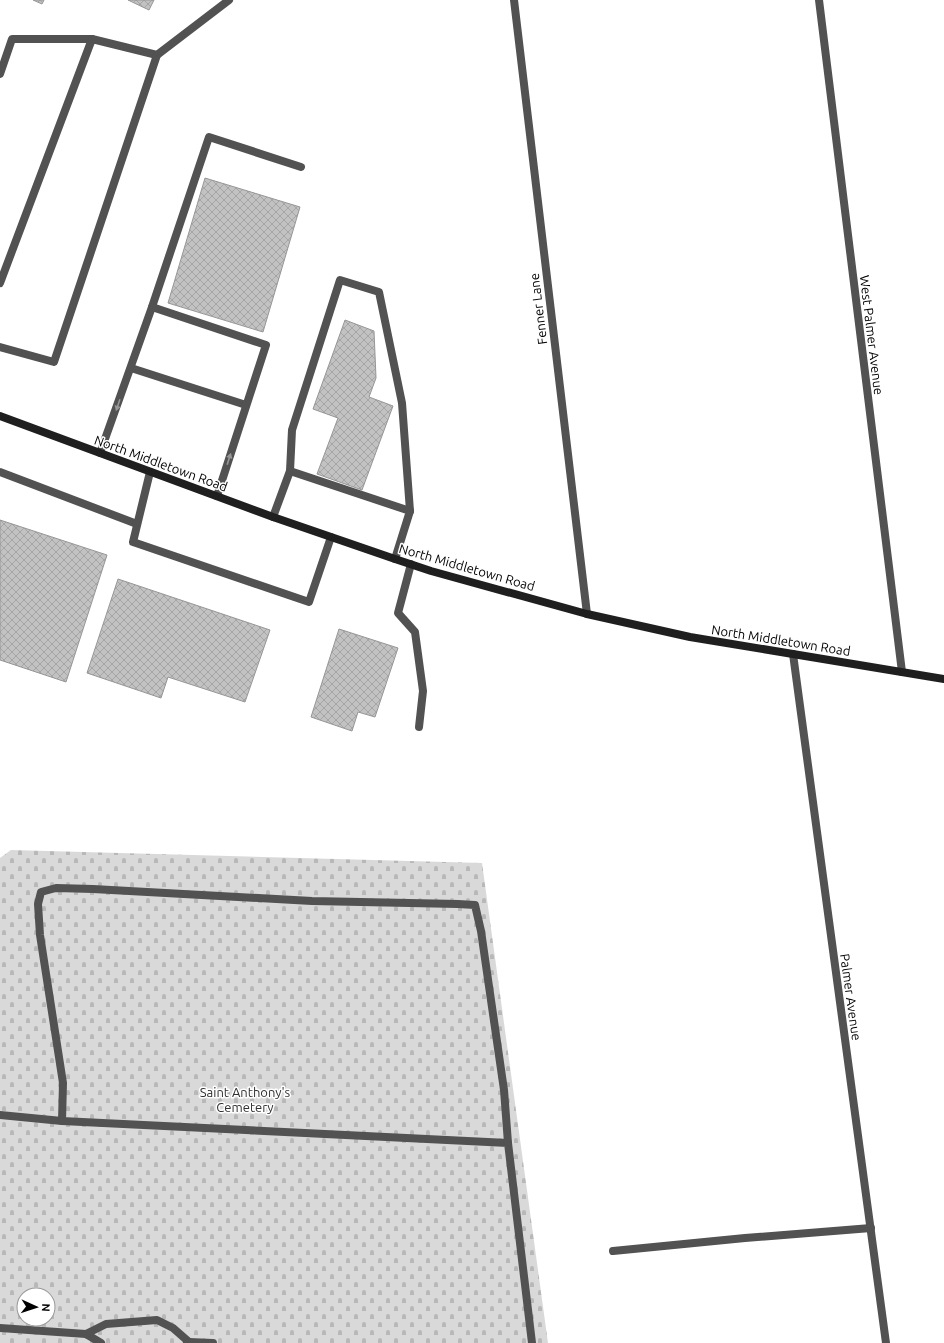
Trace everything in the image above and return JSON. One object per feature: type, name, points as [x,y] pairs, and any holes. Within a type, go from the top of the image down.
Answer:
[{"type":"street","points":[[0,347],[54,362],[158,54],[229,0]]},
{"type":"street","name":"Fenner Lane","points":[[514,0],[587,614]]},
{"type":"street","name":"West Palmer Avenue","points":[[819,0],[902,672]]},
{"type":"street","points":[[0,74],[12,39],[92,39],[158,54]]},
{"type":"street","points":[[0,283],[92,39]]},
{"type":"street","points":[[100,453],[131,368],[209,137],[301,167]]},
{"type":"street","points":[[273,517],[290,471],[292,430],[340,280],[379,292],[402,403],[410,511],[395,559]]},
{"type":"street","points":[[152,307],[266,345],[217,496]]},
{"type":"street","points":[[131,368],[246,405]]},
{"type":"street","name":"North Middletown Road","points":[[0,416],[273,517],[431,571],[587,614],[690,637],[944,679]]},
{"type":"street","points":[[290,471],[410,511]]},
{"type":"street","points":[[0,472],[137,524]]},
{"type":"street","points":[[150,472],[133,542],[309,602],[331,537]]},
{"type":"street","points":[[411,564],[398,613],[415,632],[422,691],[419,726]]},
{"type":"street","name":"Palmer Avenue","points":[[793,654],[886,1343]]},
{"type":"street","points":[[62,1121],[63,1083],[40,935],[38,904],[40,892],[56,888],[93,889],[312,901],[475,905],[482,931],[504,1090],[508,1143],[532,1343]]},
{"type":"street","points":[[0,1115],[62,1121],[508,1143]]},
{"type":"street","points":[[613,1251],[745,1238],[871,1228]]},
{"type":"street","points":[[86,1334],[106,1324],[157,1320],[173,1328],[188,1342],[213,1343]]},
{"type":"street","points":[[0,1328],[86,1334],[101,1343]]},
{"type":"green space","name":"Saint Anthony's Cemetery","points":[[11,850],[482,863],[548,1343],[0,1343],[0,858]]},
{"type":"building","points":[[33,0],[44,0],[42,4]]},
{"type":"building","points":[[128,0],[154,0],[149,10]]},
{"type":"building","points":[[205,178],[300,207],[263,332],[168,303]]},
{"type":"building","points":[[345,320],[374,331],[376,378],[369,397],[393,406],[362,490],[317,474],[338,418],[313,409]]},
{"type":"building","points":[[0,520],[107,555],[66,682],[0,660]]},
{"type":"building","points":[[118,579],[270,630],[245,702],[168,677],[161,698],[87,673]]},
{"type":"building","points":[[339,629],[398,648],[375,717],[358,712],[352,731],[311,717]]}]
